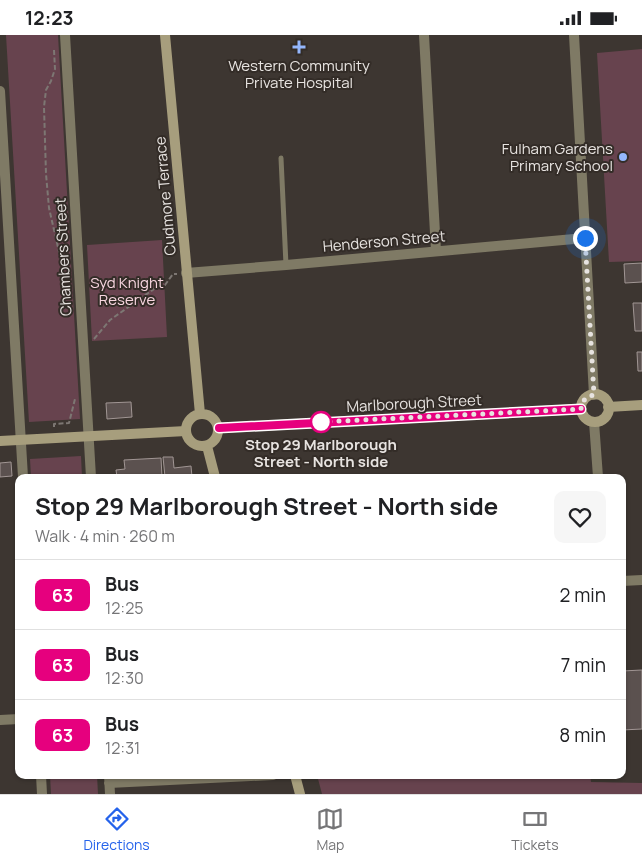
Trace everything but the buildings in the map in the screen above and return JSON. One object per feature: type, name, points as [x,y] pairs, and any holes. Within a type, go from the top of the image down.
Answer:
[{"type":"street","name":"Chambers Street","points":[[65,35],[91,474]]},
{"type":"street","name":"Cudmore Terrace","points":[[165,35],[200,414]]},
{"type":"street","points":[[424,35],[436,251]]},
{"type":"street","points":[[574,35],[594,395]]},
{"type":"street","points":[[0,91],[5,234],[23,474]]},
{"type":"street","name":"Henderson Street","points":[[186,273],[585,238]]},
{"type":"street","points":[[594,395],[599,395],[605,399],[608,407],[606,416],[602,420],[594,422],[584,417],[581,409],[585,398],[594,395]]},
{"type":"street","points":[[608,407],[642,405]]},
{"type":"street","name":"Marlborough Street","points":[[219,428],[581,409]]},
{"type":"street","points":[[200,414],[215,419],[219,428],[217,439],[212,444],[206,446],[196,445],[191,442],[186,431],[187,424],[191,419],[200,414]]},
{"type":"street","points":[[594,422],[598,474]]},
{"type":"street","points":[[0,441],[186,431]]},
{"type":"street","points":[[206,446],[214,474]]},
{"type":"street","points":[[626,581],[642,580]]},
{"type":"street","points":[[0,720],[15,719]]},
{"type":"street","points":[[40,779],[42,794]]},
{"type":"street","points":[[109,779],[110,794]]},
{"type":"street","points":[[296,779],[300,794]]},
{"type":"lane","points":[[281,158],[286,265]]},
{"type":"path","points":[[54,43],[55,69],[46,90],[44,107],[46,174],[49,208],[70,299]]},
{"type":"path","points":[[82,341],[92,341],[110,320],[154,289],[165,285],[174,274],[186,273]]},
{"type":"path","points":[[54,428],[54,424],[69,423],[75,398]]},
{"type":"green space","points":[[6,35],[58,35],[80,419],[29,422]]},
{"type":"green space","name":"Fulham Gardens Primary School","points":[[642,49],[642,261],[609,262],[597,53]]},
{"type":"green space","name":"Syd Knight Reserve","points":[[162,240],[167,337],[92,341],[87,245]]},
{"type":"green space","points":[[81,456],[82,474],[31,474],[30,459]]},
{"type":"green space","points":[[50,779],[97,779],[98,794],[51,794]]},
{"type":"green space","points":[[318,779],[591,779],[591,782],[642,783],[642,794],[322,794]]},
{"type":"bus line","name":"63","points":[[219,428],[581,409]]},
{"type":"place","name":"Western Community Private Hospital","points":[[299,47]]},
{"type":"place","name":"Fulham Gardens Primary School","points":[[623,157]]},
{"type":"place","name":"Stop 29 Marlborough Street - North side","points":[[321,422]]},
{"type":"route","points":[[321,422],[581,409],[585,398],[594,395],[585,238]]}]
